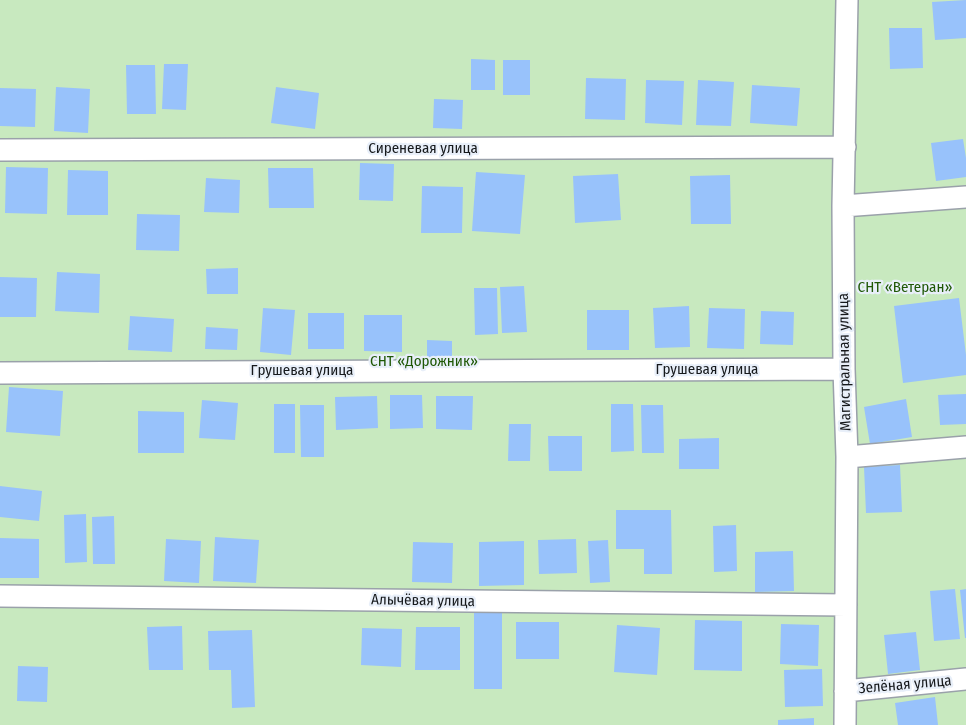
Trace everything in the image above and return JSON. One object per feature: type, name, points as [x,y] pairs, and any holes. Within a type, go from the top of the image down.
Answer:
[{"type":"street","name":"Магистральная улица","points":[[845,725],[847,457],[844,369],[843,206],[847,0]]},
{"type":"street","name":"Сиреневая улица","points":[[0,150],[845,147]]},
{"type":"street","points":[[843,206],[966,198]]},
{"type":"street","name":"Грушевая улица","points":[[0,373],[844,369]]},
{"type":"street","points":[[847,457],[966,447]]},
{"type":"street","name":"Алычёвая улица","points":[[0,596],[846,605]]},
{"type":"street","name":"Зелёная улица","points":[[845,691],[966,679]]},
{"type":"green space","name":"СНТ «Дорожник»","points":[[0,0],[966,0],[966,725],[0,725]]},
{"type":"building","points":[[966,0],[966,38],[935,40],[932,2]]},
{"type":"building","points":[[889,28],[922,28],[923,68],[890,69]]},
{"type":"building","points":[[471,59],[495,60],[495,90],[471,90]]},
{"type":"building","points":[[503,60],[530,60],[530,95],[503,95]]},
{"type":"building","points":[[164,64],[188,64],[186,110],[162,109]]},
{"type":"building","points":[[126,65],[155,65],[156,114],[127,114]]},
{"type":"building","points":[[586,78],[626,79],[625,120],[585,119]]},
{"type":"building","points":[[646,80],[684,81],[682,125],[645,123]]},
{"type":"building","points":[[698,80],[734,82],[731,126],[696,125]]},
{"type":"building","points":[[752,85],[800,88],[797,126],[750,123]]},
{"type":"building","points":[[56,87],[90,89],[88,133],[54,131]]},
{"type":"building","points":[[276,87],[319,93],[315,129],[271,123]]},
{"type":"building","points":[[0,88],[36,89],[35,127],[0,126]]},
{"type":"building","points":[[434,99],[463,100],[462,129],[433,128]]},
{"type":"building","points":[[963,139],[966,177],[936,181],[931,143]]},
{"type":"building","points":[[360,163],[394,164],[393,201],[359,200]]},
{"type":"building","points":[[6,167],[48,168],[47,214],[5,213]]},
{"type":"building","points":[[268,168],[313,168],[314,208],[269,208]]},
{"type":"building","points":[[68,170],[108,171],[108,215],[67,215]]},
{"type":"building","points":[[476,172],[525,175],[520,234],[472,231]]},
{"type":"building","points":[[618,174],[621,220],[575,223],[573,176]]},
{"type":"building","points":[[730,175],[731,224],[691,224],[690,176]]},
{"type":"building","points":[[206,178],[240,180],[239,213],[204,212]]},
{"type":"building","points":[[422,186],[463,187],[462,233],[421,233]]},
{"type":"building","points":[[137,214],[180,215],[179,251],[136,250]]},
{"type":"building","points":[[238,268],[238,294],[207,294],[206,269]]},
{"type":"building","points":[[57,272],[100,274],[99,313],[55,311]]},
{"type":"building","points":[[0,277],[37,278],[36,317],[0,317]]},
{"type":"building","points":[[524,286],[527,332],[502,333],[500,287]]},
{"type":"building","points":[[474,288],[497,288],[498,334],[475,335]]},
{"type":"building","points":[[959,298],[966,355],[966,375],[903,383],[894,306]]},
{"type":"building","points":[[689,306],[690,347],[655,348],[653,308]]},
{"type":"building","points":[[263,308],[295,310],[291,355],[260,352]]},
{"type":"building","points":[[709,308],[745,309],[744,349],[707,348]]},
{"type":"building","points":[[587,310],[629,310],[629,350],[587,350]]},
{"type":"building","points":[[761,311],[794,312],[793,345],[760,344]]},
{"type":"building","points":[[308,313],[344,313],[344,349],[308,349]]},
{"type":"building","points":[[364,315],[402,315],[402,352],[364,351]]},
{"type":"building","points":[[130,316],[174,319],[172,352],[128,350]]},
{"type":"building","points":[[206,327],[238,329],[237,350],[205,349]]},
{"type":"building","points":[[427,340],[452,341],[452,360],[427,360]]},
{"type":"building","points":[[9,387],[63,391],[60,436],[6,432]]},
{"type":"building","points":[[966,394],[966,424],[940,425],[938,395]]},
{"type":"building","points":[[390,395],[422,395],[423,428],[390,429]]},
{"type":"building","points":[[377,396],[378,428],[336,430],[335,397]]},
{"type":"building","points":[[436,396],[473,396],[472,430],[436,429]]},
{"type":"building","points":[[906,399],[912,437],[870,444],[864,407]]},
{"type":"building","points":[[202,400],[238,403],[235,440],[199,438]]},
{"type":"building","points":[[274,404],[295,404],[295,453],[274,453]]},
{"type":"building","points":[[611,404],[633,404],[634,451],[611,452]]},
{"type":"building","points":[[300,405],[324,405],[324,457],[301,457]]},
{"type":"building","points":[[641,405],[663,405],[664,453],[642,453]]},
{"type":"building","points":[[138,411],[184,412],[184,453],[138,453]]},
{"type":"building","points":[[509,424],[531,424],[530,461],[508,461]]},
{"type":"building","points":[[548,436],[582,436],[582,471],[549,471]]},
{"type":"building","points":[[719,438],[719,469],[679,469],[679,439]]},
{"type":"building","points":[[900,465],[902,512],[866,513],[864,467]]},
{"type":"building","points":[[0,486],[42,491],[39,521],[0,517]]},
{"type":"building","points":[[616,510],[671,510],[672,574],[644,574],[644,549],[616,549]]},
{"type":"building","points":[[86,514],[87,562],[65,563],[64,515]]},
{"type":"building","points":[[114,516],[115,564],[93,564],[92,517]]},
{"type":"building","points":[[736,525],[737,571],[714,572],[713,526]]},
{"type":"building","points":[[215,537],[259,540],[256,583],[213,581]]},
{"type":"building","points":[[0,538],[39,539],[39,578],[0,578]]},
{"type":"building","points":[[166,539],[201,541],[199,583],[164,581]]},
{"type":"building","points":[[576,539],[577,573],[539,574],[538,540]]},
{"type":"building","points":[[608,540],[610,582],[590,583],[588,541]]},
{"type":"building","points":[[524,541],[524,585],[479,586],[479,542]]},
{"type":"building","points":[[413,542],[453,543],[452,583],[412,582]]},
{"type":"building","points":[[793,551],[794,591],[755,592],[755,552]]},
{"type":"building","points":[[955,589],[960,639],[934,641],[930,591]]},
{"type":"building","points":[[966,589],[966,638],[965,638],[960,590]]},
{"type":"building","points":[[474,609],[502,609],[502,689],[474,689]]},
{"type":"building","points":[[695,620],[742,621],[742,671],[694,670]]},
{"type":"building","points":[[516,622],[559,622],[559,659],[516,659]]},
{"type":"building","points":[[781,624],[819,625],[818,666],[780,664]]},
{"type":"building","points":[[617,625],[660,628],[657,675],[614,672]]},
{"type":"building","points":[[182,626],[183,670],[149,670],[147,627]]},
{"type":"building","points":[[416,627],[460,627],[460,670],[415,670]]},
{"type":"building","points":[[362,628],[402,629],[401,667],[361,665]]},
{"type":"building","points":[[252,630],[255,707],[232,708],[231,670],[209,670],[208,631]]},
{"type":"building","points":[[916,632],[920,670],[888,674],[884,635]]},
{"type":"building","points":[[18,666],[48,667],[47,702],[17,701]]},
{"type":"building","points":[[822,669],[823,706],[785,707],[784,670]]},
{"type":"building","points":[[935,697],[938,725],[898,725],[895,703]]},
{"type":"building","points":[[814,718],[814,725],[778,725],[778,720]]},
{"type":"park label","name":"СНТ «Ветеран»","points":[[905,288]]}]
